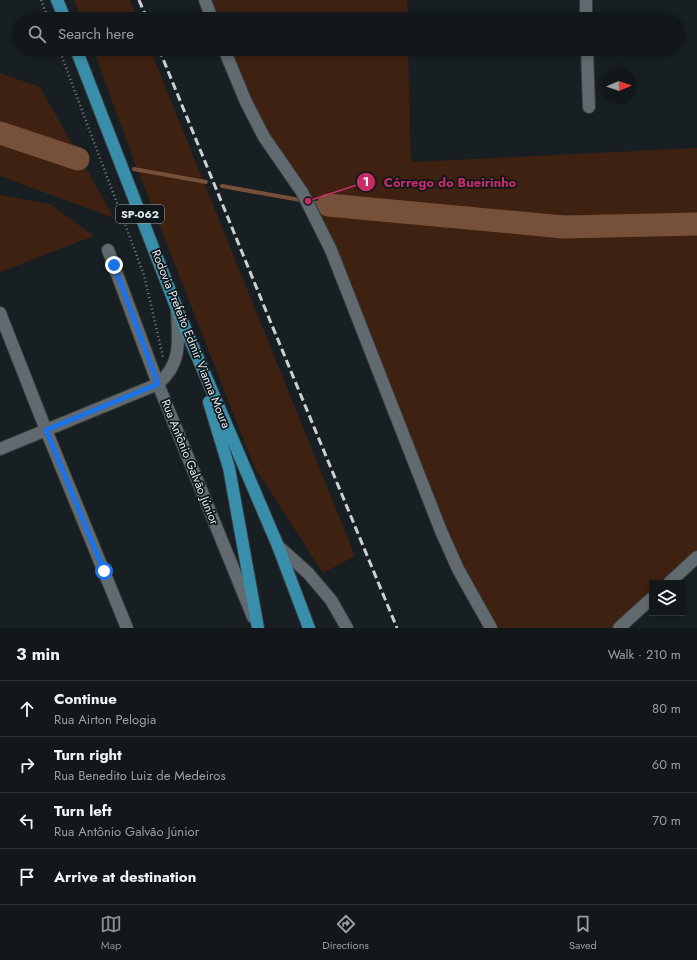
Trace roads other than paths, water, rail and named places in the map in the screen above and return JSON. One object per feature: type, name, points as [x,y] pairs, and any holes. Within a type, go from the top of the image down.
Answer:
[{"type":"main road","points":[[57,0],[62,12]]},
{"type":"main road","name":"Rodovia Prefeito Edmir Vianna Moura","points":[[79,56],[177,309],[278,546],[309,628]]},
{"type":"main road","points":[[206,377],[208,397],[236,497],[257,626]]},
{"type":"street","points":[[205,0],[209,12]]},
{"type":"street","points":[[586,0],[586,12]]},
{"type":"street","points":[[227,56],[246,102],[264,137],[302,192],[331,250],[441,532],[458,569],[491,628]]},
{"type":"street","points":[[587,56],[589,107]]},
{"type":"street","name":"Rua Antônio Galvão Júnior","points":[[108,250],[163,380],[257,626]]},
{"type":"street","points":[[0,449],[163,380],[176,358],[178,340],[177,309]]},
{"type":"street","points":[[0,313],[127,628]]},
{"type":"street","points":[[278,546],[308,573],[331,600],[347,628]]},
{"type":"street","points":[[672,580],[697,557]]},
{"type":"street","points":[[620,628],[649,601]]},
{"type":"waterway","points":[[0,133],[78,159]]},
{"type":"waterway","points":[[134,169],[206,182]]},
{"type":"waterway","points":[[222,186],[328,205]]},
{"type":"waterway","points":[[328,205],[564,227],[697,224]]},
{"type":"railway","points":[[139,0],[144,12]]},
{"type":"railway","points":[[162,56],[397,628]]},
{"type":"place","name":"Córrego do Bueirinho","points":[[308,201]]}]
